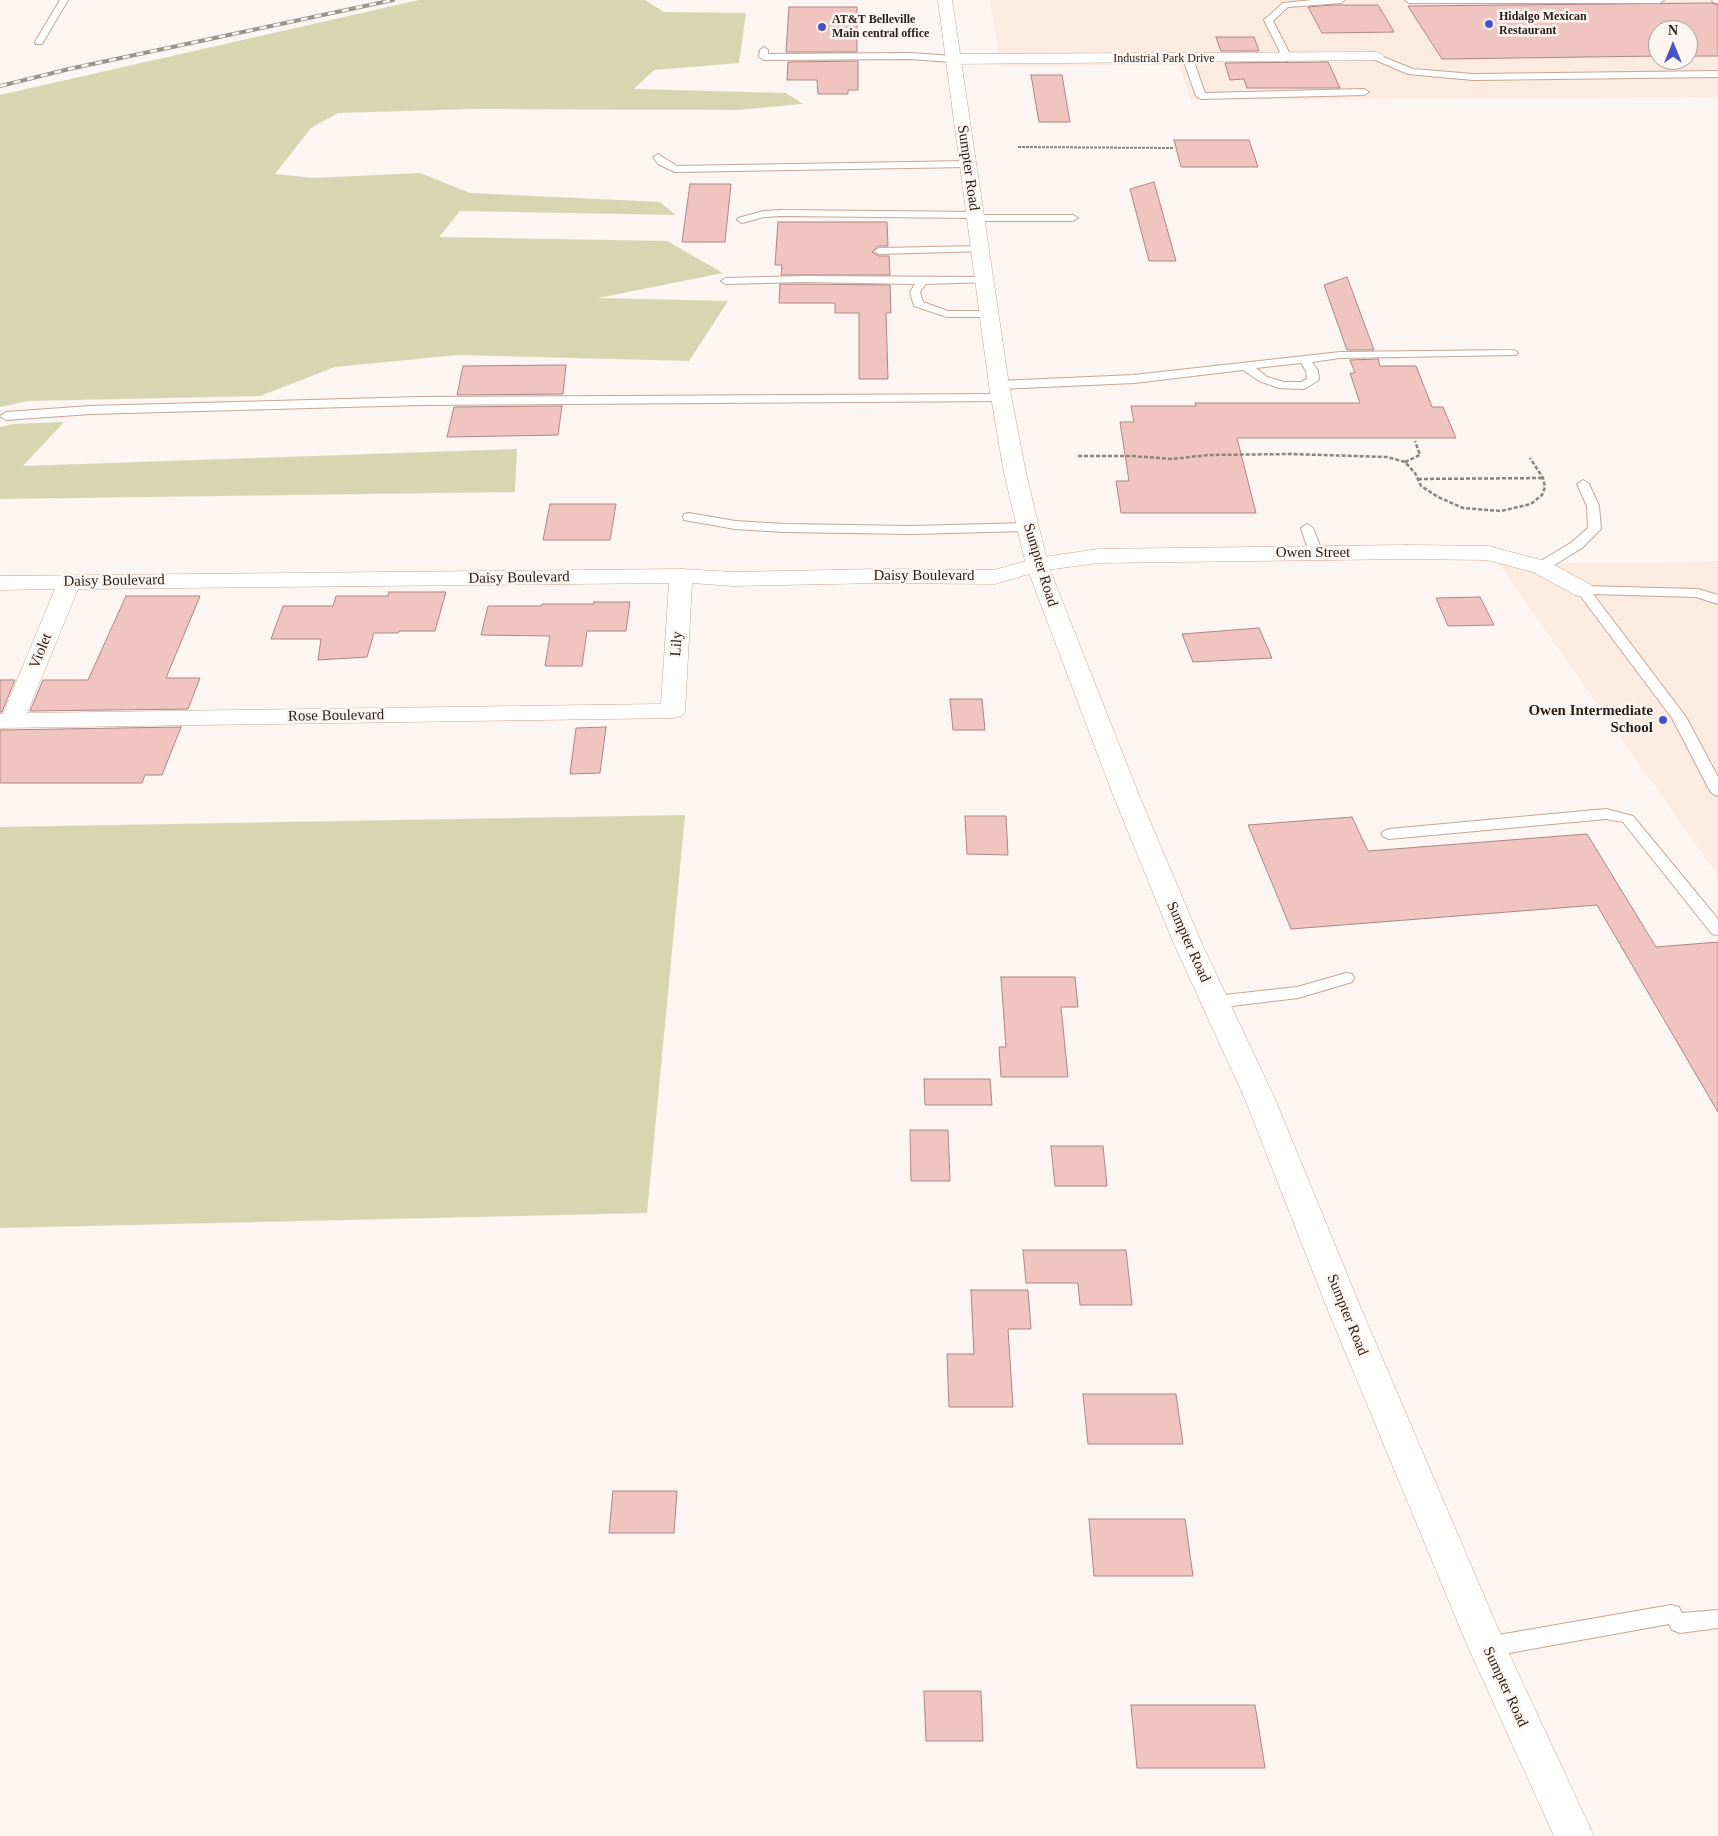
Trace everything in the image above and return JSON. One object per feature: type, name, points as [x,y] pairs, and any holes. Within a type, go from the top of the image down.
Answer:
[{"type":"street","name":"Sumpter Road","points":[[945,3],[1000,392],[1015,473],[1037,565],[1126,795],[1188,944],[1260,1099],[1346,1313],[1487,1647],[1574,1836]]},
{"type":"street","name":"Industrial Park Drive","points":[[952,59],[1376,57]]},
{"type":"street","name":"Owen Street","points":[[1037,565],[1098,556],[1316,553],[1488,554],[1541,566],[1583,590]]},
{"type":"street","name":"Daisy Boulevard","points":[[0,583],[681,576],[733,579],[879,576],[995,577],[1037,565]]},
{"type":"street","name":"Lily","points":[[673,712],[681,576]]},
{"type":"street","name":"Violet","points":[[6,721],[69,582]]},
{"type":"street","name":"Rose Boulevard","points":[[6,721],[673,712]]},
{"type":"lane","points":[[39,42],[64,0]]},
{"type":"lane","points":[[1286,58],[1268,20],[1286,5],[1341,0]]},
{"type":"lane","points":[[1409,0],[1660,0]]},
{"type":"lane","points":[[764,50],[764,57],[910,56],[952,59]]},
{"type":"lane","points":[[1376,57],[1411,72],[1473,77],[1718,74]]},
{"type":"lane","points":[[1188,58],[1201,96],[1312,95],[1364,92]]},
{"type":"lane","points":[[658,157],[662,162],[675,169],[968,164]]},
{"type":"lane","points":[[742,220],[764,214],[782,213],[1073,218]]},
{"type":"lane","points":[[879,251],[980,249]]},
{"type":"lane","points":[[726,281],[805,279],[984,280]]},
{"type":"lane","points":[[922,281],[914,292],[918,304],[947,314],[989,314]]},
{"type":"lane","points":[[6,416],[90,410],[420,401],[1000,392],[1246,367],[1340,355],[1512,353]]},
{"type":"lane","points":[[1246,367],[1263,379],[1283,386],[1304,385],[1313,380],[1312,371],[1305,360]]},
{"type":"lane","points":[[1541,566],[1577,545],[1595,529],[1593,506],[1583,484]]},
{"type":"lane","points":[[689,517],[735,525],[784,528],[911,530],[1028,527]]},
{"type":"lane","points":[[1307,528],[1316,553]]},
{"type":"lane","points":[[1583,590],[1718,592]]},
{"type":"lane","points":[[1583,590],[1679,717],[1718,792]]},
{"type":"lane","points":[[1698,593],[1718,600]]},
{"type":"lane","points":[[1389,834],[1606,814],[1628,819],[1718,930]]},
{"type":"lane","points":[[1215,1002],[1298,992],[1346,978]]},
{"type":"lane","points":[[1487,1647],[1676,1619],[1718,1619]]},
{"type":"path","points":[[1018,147],[1174,148]]},
{"type":"path","points":[[1405,462],[1420,455],[1415,440]]},
{"type":"path","points":[[1078,456],[1133,456],[1172,459],[1208,455],[1291,454],[1387,457],[1405,462],[1415,473],[1421,486],[1463,508],[1501,511],[1531,504],[1542,496],[1545,487],[1543,478],[1530,458]]},
{"type":"path","points":[[1418,479],[1543,478]]},
{"type":"shaded area","points":[[990,0],[1718,0],[1718,97],[1191,100],[1179,65],[1001,66]]},
{"type":"shaded area","name":"Owen Intermediate School","points":[[1718,561],[1718,876],[1499,564]]},
{"type":"green space","points":[[419,0],[645,0],[664,12],[746,13],[739,63],[654,70],[634,89],[786,93],[803,104],[737,110],[471,109],[338,113],[311,128],[275,174],[313,178],[420,173],[470,193],[660,202],[676,215],[460,211],[439,237],[667,241],[723,273],[598,298],[728,301],[689,361],[458,355],[335,367],[260,396],[29,401],[0,407],[0,95]]},
{"type":"green space","points":[[64,422],[23,466],[517,449],[515,492],[0,499],[0,427],[14,424]]},
{"type":"green space","points":[[685,815],[647,1213],[0,1228],[0,827]]},
{"type":"building","points":[[1712,3],[1718,5],[1718,56],[1698,56],[1698,20],[1648,20],[1648,56],[1442,59],[1408,6]]},
{"type":"building","points":[[1378,5],[1394,32],[1322,33],[1308,7]]},
{"type":"building","name":"AT&T Belleville Main central office","points":[[789,7],[857,7],[857,52],[786,52]]},
{"type":"building","points":[[1216,37],[1254,37],[1259,51],[1221,51]]},
{"type":"building","points":[[858,61],[858,90],[848,90],[848,94],[818,94],[817,80],[787,80],[788,62]]},
{"type":"building","points":[[1328,62],[1340,88],[1247,88],[1244,79],[1230,80],[1225,63]]},
{"type":"building","points":[[1031,75],[1062,75],[1070,122],[1039,122]]},
{"type":"building","points":[[1174,140],[1249,140],[1258,167],[1181,167]]},
{"type":"building","points":[[1154,182],[1176,261],[1149,261],[1130,189]]},
{"type":"building","points":[[690,184],[731,184],[725,242],[682,242]]},
{"type":"building","points":[[778,222],[887,222],[888,246],[878,246],[872,252],[879,256],[889,256],[890,275],[781,275],[782,265],[775,265]]},
{"type":"building","points":[[1347,277],[1374,350],[1347,350],[1324,285]]},
{"type":"building","points":[[780,284],[890,285],[891,313],[886,313],[888,379],[859,379],[859,313],[835,313],[835,303],[779,303]]},
{"type":"building","points":[[1378,359],[1380,366],[1416,366],[1432,407],[1443,407],[1456,438],[1237,438],[1256,513],[1121,513],[1116,481],[1129,481],[1120,422],[1134,422],[1131,406],[1196,406],[1195,403],[1360,403],[1350,373],[1355,373],[1350,360]]},
{"type":"building","points":[[566,365],[563,394],[457,395],[463,366]]},
{"type":"building","points":[[562,406],[558,435],[447,437],[454,407]]},
{"type":"building","points":[[550,504],[616,504],[610,540],[543,540]]},
{"type":"building","points":[[389,592],[446,592],[435,631],[374,633],[367,657],[318,660],[321,639],[271,639],[283,606],[333,606],[336,596],[388,596]]},
{"type":"building","points":[[126,596],[200,596],[166,678],[200,678],[188,709],[30,711],[43,680],[88,680]]},
{"type":"building","points":[[1480,597],[1494,625],[1448,626],[1436,598]]},
{"type":"building","points":[[594,602],[630,602],[626,631],[587,631],[582,666],[545,666],[550,636],[481,635],[488,606],[594,604]]},
{"type":"building","points":[[1259,628],[1272,658],[1193,662],[1182,634]]},
{"type":"building","points":[[0,680],[15,680],[2,712],[0,712]]},
{"type":"building","points":[[950,699],[982,699],[985,730],[953,730]]},
{"type":"building","points":[[181,727],[162,775],[145,775],[142,783],[0,783],[0,730]]},
{"type":"building","points":[[606,727],[600,773],[570,774],[576,728]]},
{"type":"building","points":[[965,816],[1006,816],[1008,855],[967,854]]},
{"type":"building","points":[[1352,817],[1368,851],[1587,834],[1656,947],[1718,942],[1718,1112],[1597,905],[1291,929],[1248,825]]},
{"type":"building","points":[[1001,977],[1075,977],[1078,1007],[1061,1007],[1068,1077],[1001,1077],[999,1047],[1006,1047]]},
{"type":"building","points":[[924,1079],[990,1079],[992,1105],[925,1105]]},
{"type":"building","points":[[910,1130],[948,1130],[950,1181],[911,1181]]},
{"type":"building","points":[[1051,1146],[1103,1146],[1107,1186],[1055,1186]]},
{"type":"building","points":[[1023,1250],[1126,1250],[1132,1305],[1080,1305],[1078,1283],[1026,1283]]},
{"type":"building","points":[[971,1290],[1028,1290],[1031,1329],[1008,1329],[1013,1407],[949,1407],[947,1354],[974,1354]]},
{"type":"building","points":[[1083,1394],[1176,1394],[1183,1444],[1088,1444]]},
{"type":"building","points":[[613,1491],[677,1491],[674,1533],[609,1533]]},
{"type":"building","points":[[1089,1519],[1185,1519],[1193,1576],[1094,1576]]},
{"type":"building","points":[[924,1691],[981,1691],[983,1741],[926,1741]]},
{"type":"building","points":[[1131,1705],[1255,1705],[1265,1768],[1137,1768]]},
{"type":"railway","points":[[0,86],[69,69],[393,0]]},
{"type":"place","name":"Hidalgo Mexican Restaurant","points":[[1489,24]]},
{"type":"place","name":"AT&T Belleville Main central office","points":[[822,27]]},
{"type":"place","name":"Owen Intermediate School","points":[[1663,720]]}]
